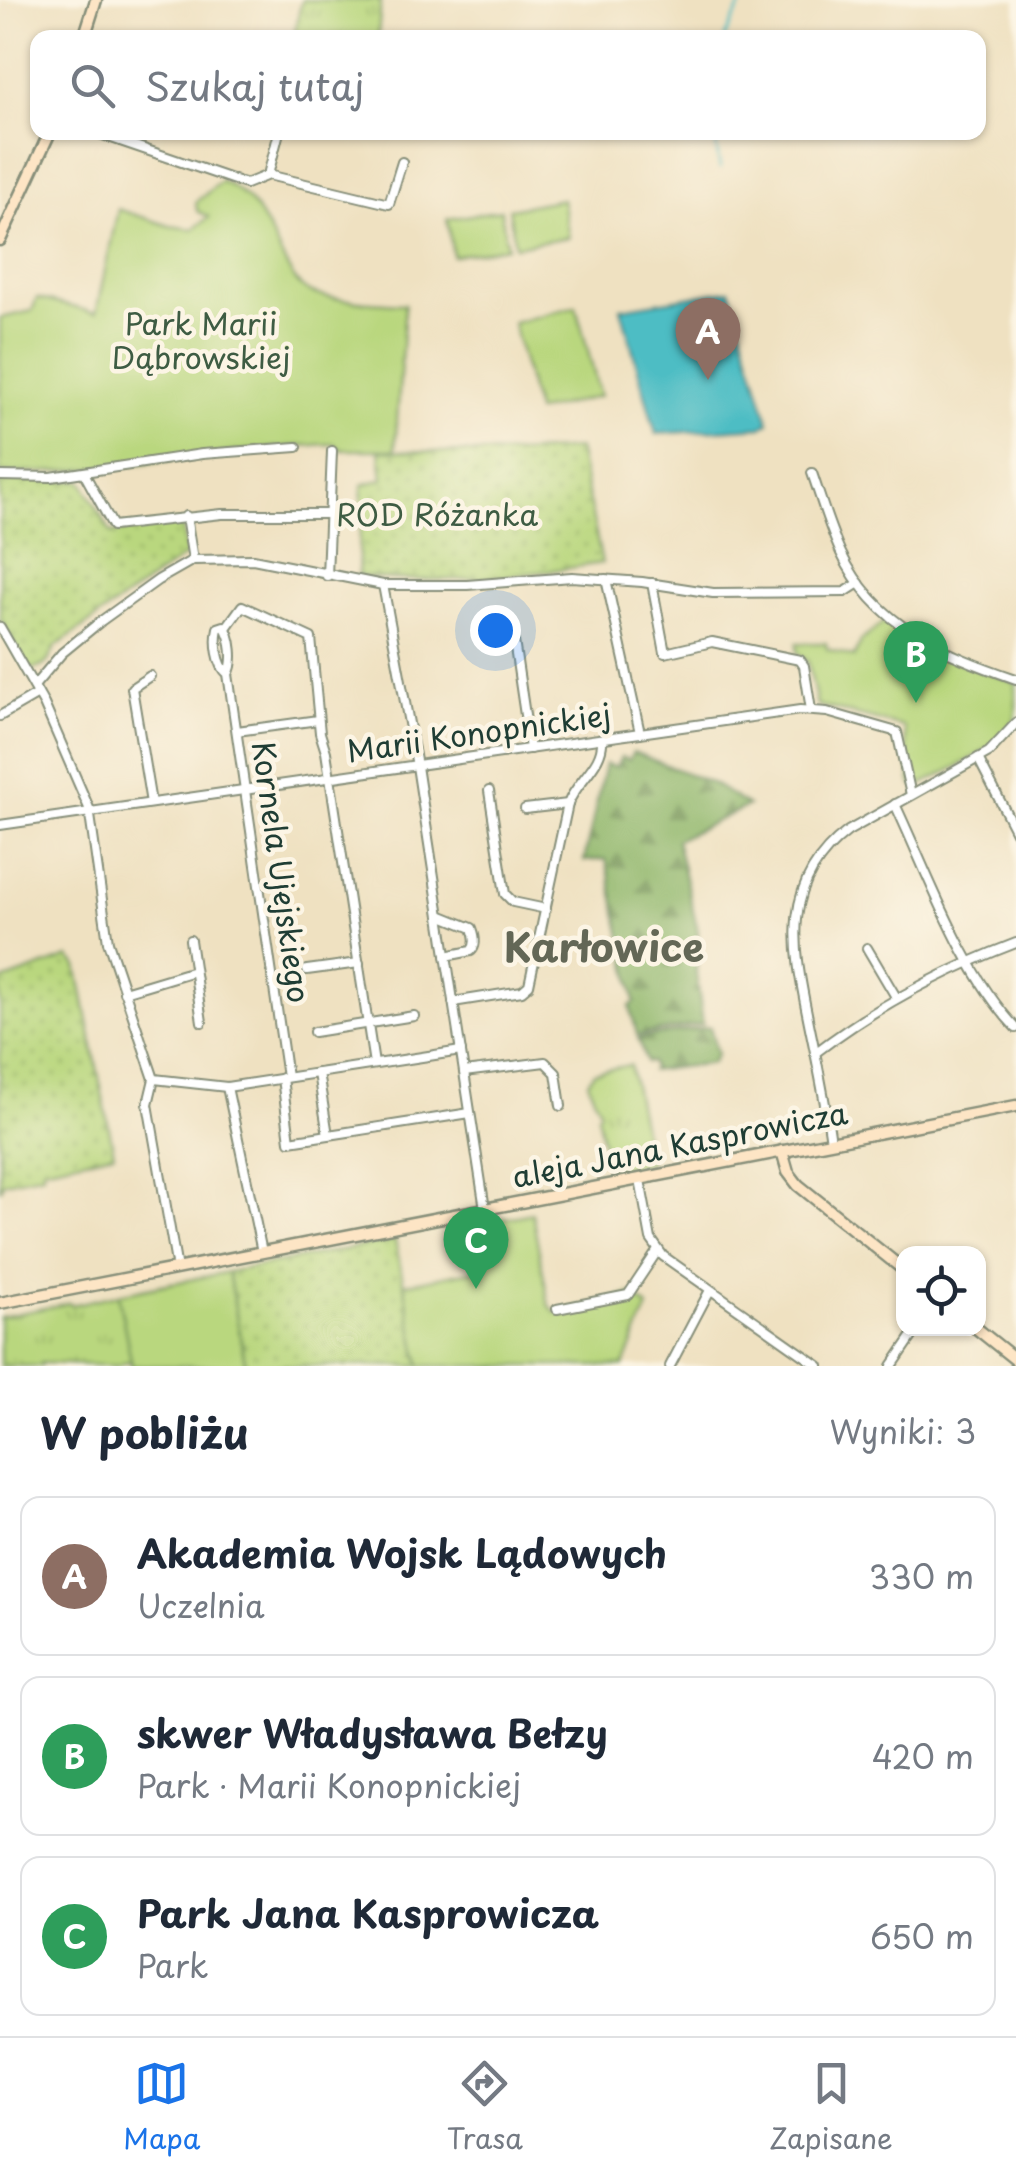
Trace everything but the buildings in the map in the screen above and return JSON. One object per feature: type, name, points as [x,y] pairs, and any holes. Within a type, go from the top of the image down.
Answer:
[{"type":"street","points":[[87,30],[96,0]]},
{"type":"street","points":[[0,240],[46,140]]},
{"type":"street","points":[[117,140],[246,184],[268,175],[389,204],[402,162]]},
{"type":"street","points":[[268,175],[277,140]]},
{"type":"street","points":[[0,476],[51,477],[202,454],[297,448]]},
{"type":"street","points":[[328,576],[332,451]]},
{"type":"street","points":[[84,473],[113,526],[186,516],[329,514]]},
{"type":"street","points":[[812,473],[840,553],[882,610],[930,646],[1016,679]]},
{"type":"street","points":[[186,516],[193,560]]},
{"type":"street","points":[[0,716],[36,690],[62,653],[101,621],[193,560],[253,559],[383,585],[467,585],[572,577],[737,593],[846,592],[860,582]]},
{"type":"street","points":[[606,579],[640,733]]},
{"type":"street","points":[[652,583],[666,653],[712,642],[800,660],[811,710]]},
{"type":"street","points":[[383,585],[417,766],[485,1209]]},
{"type":"street","name":"Kornela Ujejskiego","points":[[318,720],[310,635],[242,606],[226,628],[218,628],[216,634],[221,666],[228,674],[245,790],[290,1142],[328,1135]]},
{"type":"street","points":[[0,627],[68,754],[89,812],[106,930],[154,1079],[148,1104],[178,1269]]},
{"type":"street","points":[[514,641],[530,749]]},
{"type":"street","points":[[150,676],[132,688],[151,804]]},
{"type":"street","name":"Marii Konopnickiej","points":[[0,825],[811,710],[897,732],[911,795]]},
{"type":"street","points":[[236,731],[318,720],[374,1064]]},
{"type":"street","points":[[832,1142],[794,950],[799,904],[817,863],[832,842],[978,758],[1004,740],[1016,723]]},
{"type":"street","points":[[453,1002],[522,991],[529,985],[568,804],[578,784],[601,756],[602,738]]},
{"type":"street","points":[[978,758],[1016,832]]},
{"type":"street","points":[[489,791],[505,894],[513,902],[546,909]]},
{"type":"street","points":[[525,809],[568,804]]},
{"type":"street","points":[[895,804],[970,960],[995,1004],[1016,1028]]},
{"type":"street","points":[[440,915],[472,928],[474,934],[475,944],[470,951],[446,956]]},
{"type":"street","points":[[190,940],[202,1022]]},
{"type":"street","points":[[815,1053],[896,997],[970,960],[1016,943]]},
{"type":"street","points":[[867,948],[896,997]]},
{"type":"street","points":[[307,970],[359,963]]},
{"type":"street","points":[[124,992],[194,971]]},
{"type":"street","points":[[314,1032],[414,1016]]},
{"type":"street","points":[[154,1079],[227,1087],[461,1051]]},
{"type":"street","points":[[464,1072],[544,1062],[556,1073],[561,1106]]},
{"type":"street","points":[[318,1072],[328,1135],[470,1113]]},
{"type":"street","points":[[227,1087],[262,1252]]},
{"type":"street","name":"aleja Jana Kasprowicza","points":[[0,1303],[1016,1106]]},
{"type":"street","points":[[782,1152],[788,1172],[798,1185],[896,1264]]},
{"type":"street","points":[[640,1180],[651,1239],[658,1250],[818,1366]]},
{"type":"street","points":[[557,1309],[628,1295],[658,1250]]},
{"type":"street","points":[[670,1366],[710,1290]]},
{"type":"street","points":[[892,1366],[913,1336]]},
{"type":"street","points":[[986,1336],[1016,1360]]},
{"type":"green space","points":[[302,0],[381,0],[379,30],[295,30]]},
{"type":"green space","name":"Park Marii Dąbrowskiej","points":[[221,181],[254,206],[300,285],[332,298],[405,304],[395,450],[342,450],[335,444],[293,446],[84,469],[0,473],[0,318],[32,311],[37,298],[96,313],[118,209],[170,226],[193,229],[209,217],[197,211],[196,202]]},
{"type":"green space","points":[[562,199],[569,237],[515,246],[509,209]]},
{"type":"green space","points":[[501,210],[507,247],[453,256],[447,219]]},
{"type":"green space","points":[[576,306],[600,396],[536,412],[513,323]]},
{"type":"green space","name":"ROD Różanka","points":[[578,449],[602,563],[480,578],[358,576],[362,485],[383,479],[380,450],[505,454]]},
{"type":"green space","points":[[0,480],[82,481],[111,533],[177,522],[182,525],[186,555],[55,647],[42,666],[28,669],[0,618]]},
{"type":"green space","points":[[887,619],[934,652],[1016,683],[1016,715],[1001,737],[974,757],[919,786],[911,782],[904,727],[817,705],[808,662],[797,652],[797,643],[826,643],[827,649],[854,657],[861,641]]},
{"type":"green space","points":[[633,752],[714,784],[748,806],[676,840],[698,931],[696,973],[703,1024],[637,1035],[630,1006],[635,1002],[606,859],[584,861],[605,764],[616,767],[621,757],[629,760]]},
{"type":"green space","points":[[69,957],[77,965],[114,1153],[43,1168],[43,1174],[4,1182],[0,1190],[0,982]]},
{"type":"green space","points":[[710,1027],[717,1054],[712,1063],[650,1071],[651,1062],[646,1062],[638,1038]]},
{"type":"green space","points":[[630,1065],[650,1163],[609,1171],[597,1115],[600,1111],[588,1082],[594,1072]]},
{"type":"green space","points":[[532,1213],[549,1305],[556,1313],[631,1294],[648,1307],[624,1366],[420,1366],[404,1284],[486,1268],[478,1224]]},
{"type":"green space","points":[[395,1240],[420,1366],[246,1366],[228,1272]]},
{"type":"green space","points":[[228,1272],[246,1366],[132,1366],[118,1294]]},
{"type":"green space","points":[[170,1283],[132,1366],[130,1361],[117,1366],[0,1366],[0,1317]]},
{"type":"water","points":[[730,290],[769,422],[762,427],[656,434],[621,308]]},
{"type":"waterway","points":[[728,30],[744,0]]},
{"type":"waterway","points":[[715,140],[720,168]]},
{"type":"place","name":"Akademia Wojsk Lądowych","points":[[708,380]]},
{"type":"place","name":"skwer Władysława Bełzy","points":[[916,703]]},
{"type":"place","name":"Park Jana Kasprowicza","points":[[476,1289]]},
{"type":"district","name":"Karłowice","points":[[604,948]]}]
